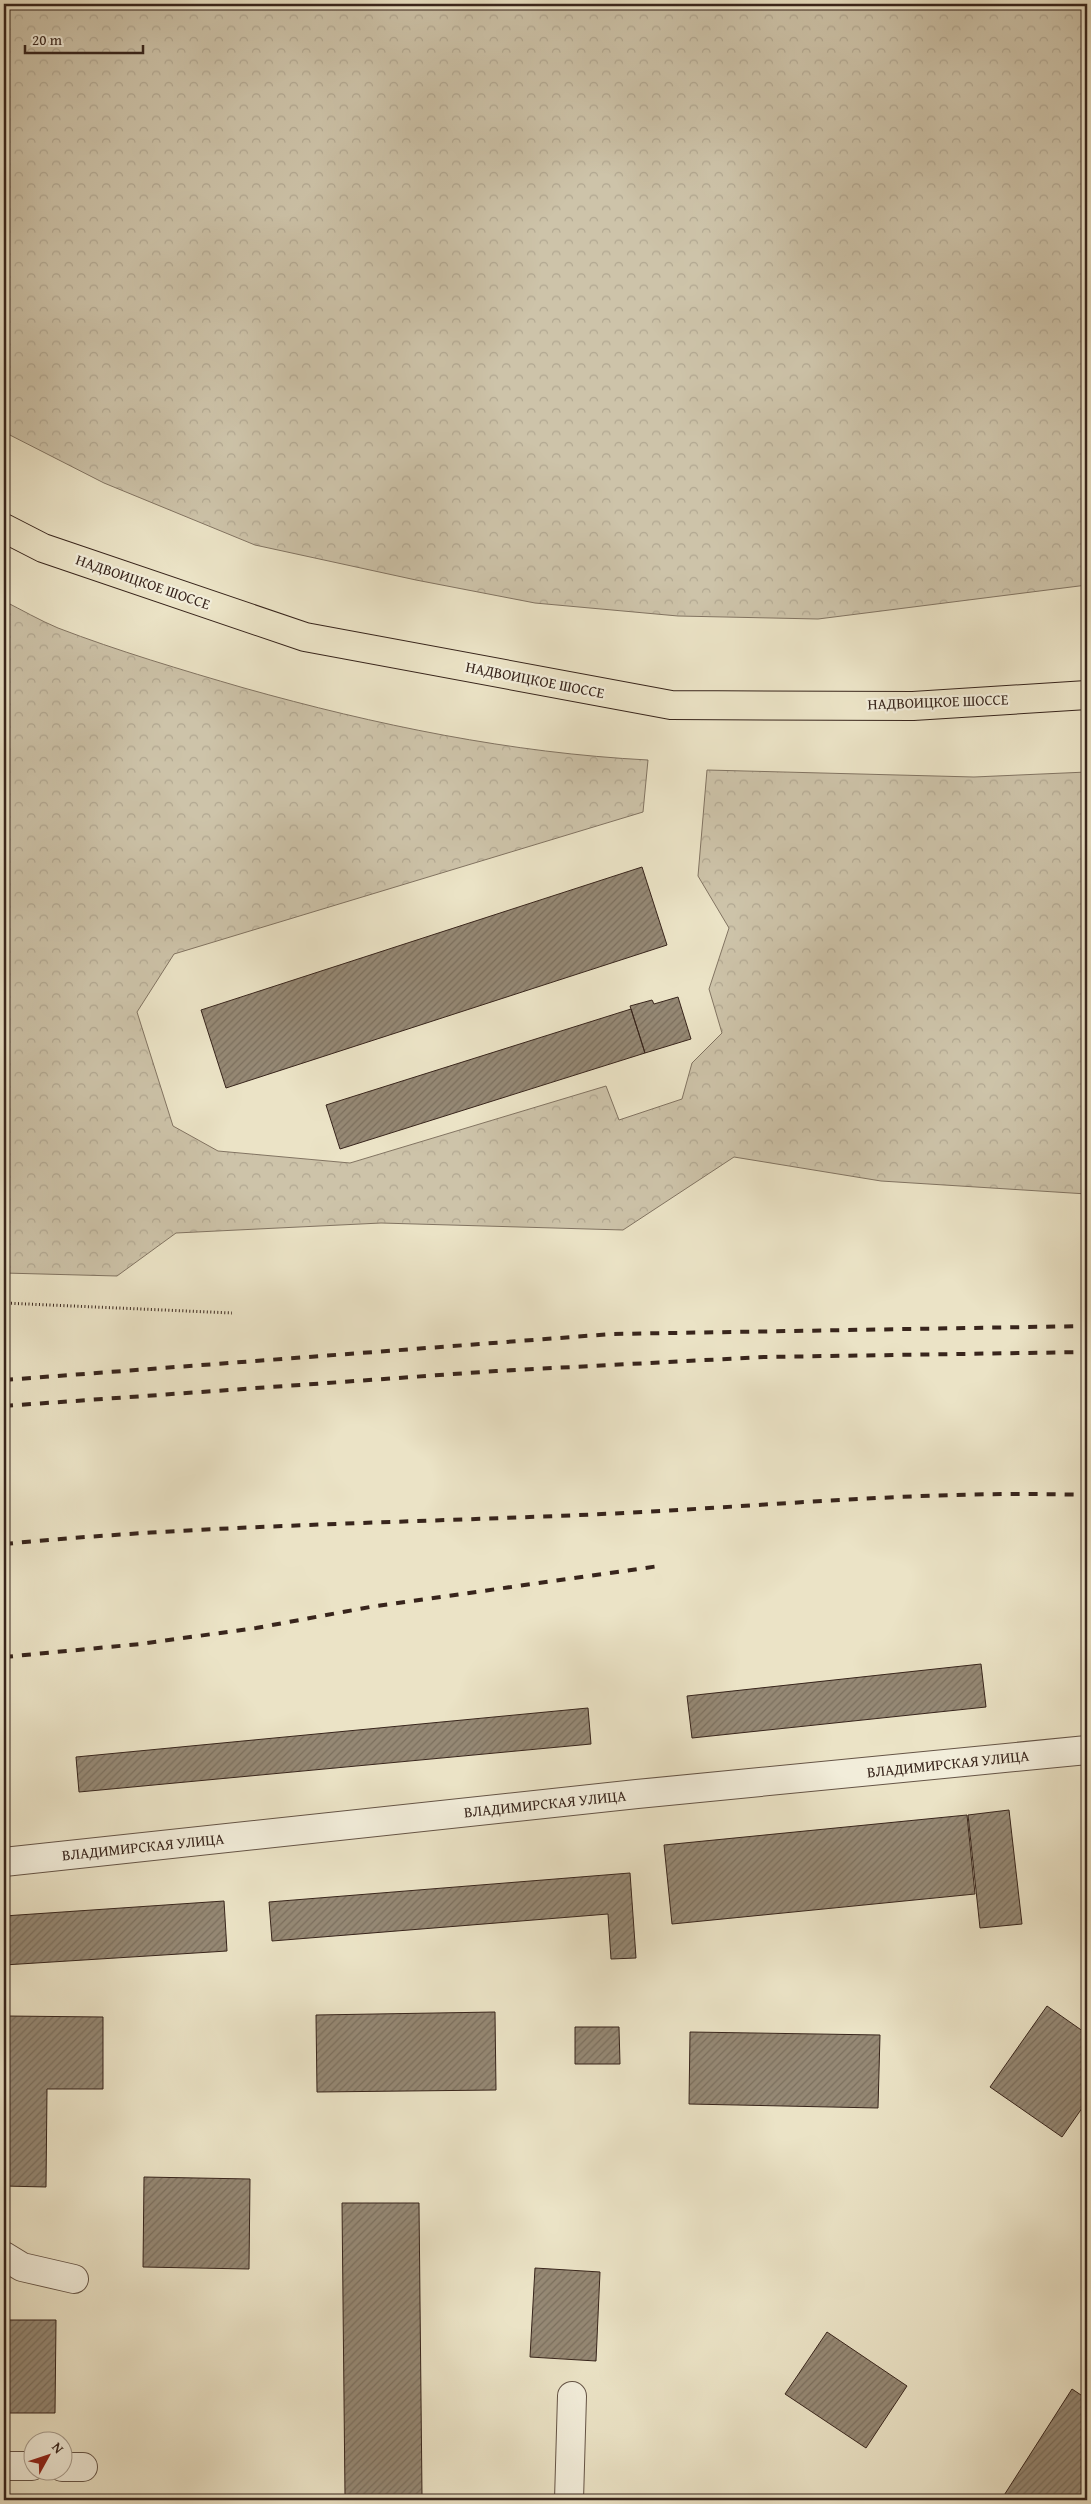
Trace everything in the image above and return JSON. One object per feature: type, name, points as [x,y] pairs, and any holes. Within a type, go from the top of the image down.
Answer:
[{"type":"main road","name":"НАДВОИЦКОЕ ШОССЕ","points":[[4,528],[43,548],[305,637],[671,705],[913,706],[1087,695]]},
{"type":"street","name":"ВЛАДИМИРСКАЯ УЛИЦА","points":[[4,1862],[627,1795],[1087,1750]]},
{"type":"street","points":[[4,2256],[22,2267],[74,2279]]},
{"type":"street","points":[[569,2500],[572,2396]]},
{"type":"street","points":[[4,2466],[22,2466]]},
{"type":"path","points":[[4,1303],[232,1313]]},
{"type":"green space","points":[[4,4],[1087,4],[1087,585],[818,619],[678,616],[535,603],[416,580],[255,545],[104,483],[4,432]]},
{"type":"green space","points":[[4,601],[58,628],[127,652],[244,688],[344,714],[495,744],[546,751],[648,760],[643,812],[174,954],[137,1012],[173,1126],[218,1151],[350,1163],[606,1086],[619,1120],[682,1099],[692,1063],[722,1033],[709,989],[729,928],[698,876],[707,770],[974,777],[1087,772],[1087,1194],[881,1181],[734,1157],[623,1230],[381,1223],[176,1233],[117,1276],[4,1273]]},
{"type":"building","points":[[642,867],[667,945],[226,1088],[201,1010]]},
{"type":"building","points":[[678,997],[691,1039],[645,1053],[630,1006],[652,1000],[654,1004]]},
{"type":"building","points":[[631,1009],[645,1053],[340,1149],[326,1105]]},
{"type":"building","points":[[981,1664],[986,1707],[692,1738],[687,1696]]},
{"type":"building","points":[[588,1708],[591,1744],[79,1792],[76,1757]]},
{"type":"building","points":[[1009,1810],[1022,1924],[980,1928],[968,1815]]},
{"type":"building","points":[[967,1815],[975,1894],[672,1924],[664,1845]]},
{"type":"building","points":[[630,1873],[636,1958],[611,1959],[608,1914],[272,1941],[269,1902]]},
{"type":"building","points":[[224,1901],[227,1951],[4,1965],[4,1916]]},
{"type":"building","points":[[1047,2006],[1087,2034],[1087,2101],[1062,2137],[990,2087]]},
{"type":"building","points":[[495,2012],[496,2090],[317,2092],[316,2015]]},
{"type":"building","points":[[6,2016],[103,2017],[103,2089],[47,2089],[46,2187],[4,2186]]},
{"type":"building","points":[[575,2027],[619,2027],[620,2064],[575,2064]]},
{"type":"building","points":[[690,2032],[880,2035],[878,2108],[689,2104]]},
{"type":"building","points":[[144,2177],[250,2179],[249,2269],[143,2267]]},
{"type":"building","points":[[342,2203],[419,2203],[422,2495],[345,2496]]},
{"type":"building","points":[[535,2268],[600,2272],[596,2361],[530,2357]]},
{"type":"building","points":[[4,2320],[56,2320],[55,2413],[4,2413]]},
{"type":"building","points":[[827,2332],[907,2386],[866,2448],[785,2394]]},
{"type":"building","points":[[1072,2389],[1087,2399],[1086,2500],[1001,2500]]},
{"type":"railway","points":[[4,1380],[612,1334],[1087,1326]]},
{"type":"railway","points":[[4,1406],[496,1371],[764,1357],[1087,1352]]},
{"type":"railway","points":[[4,1544],[159,1532],[624,1513],[914,1496],[1087,1495]]},
{"type":"railway","points":[[4,1657],[140,1644],[256,1628],[370,1607],[659,1566]]}]
